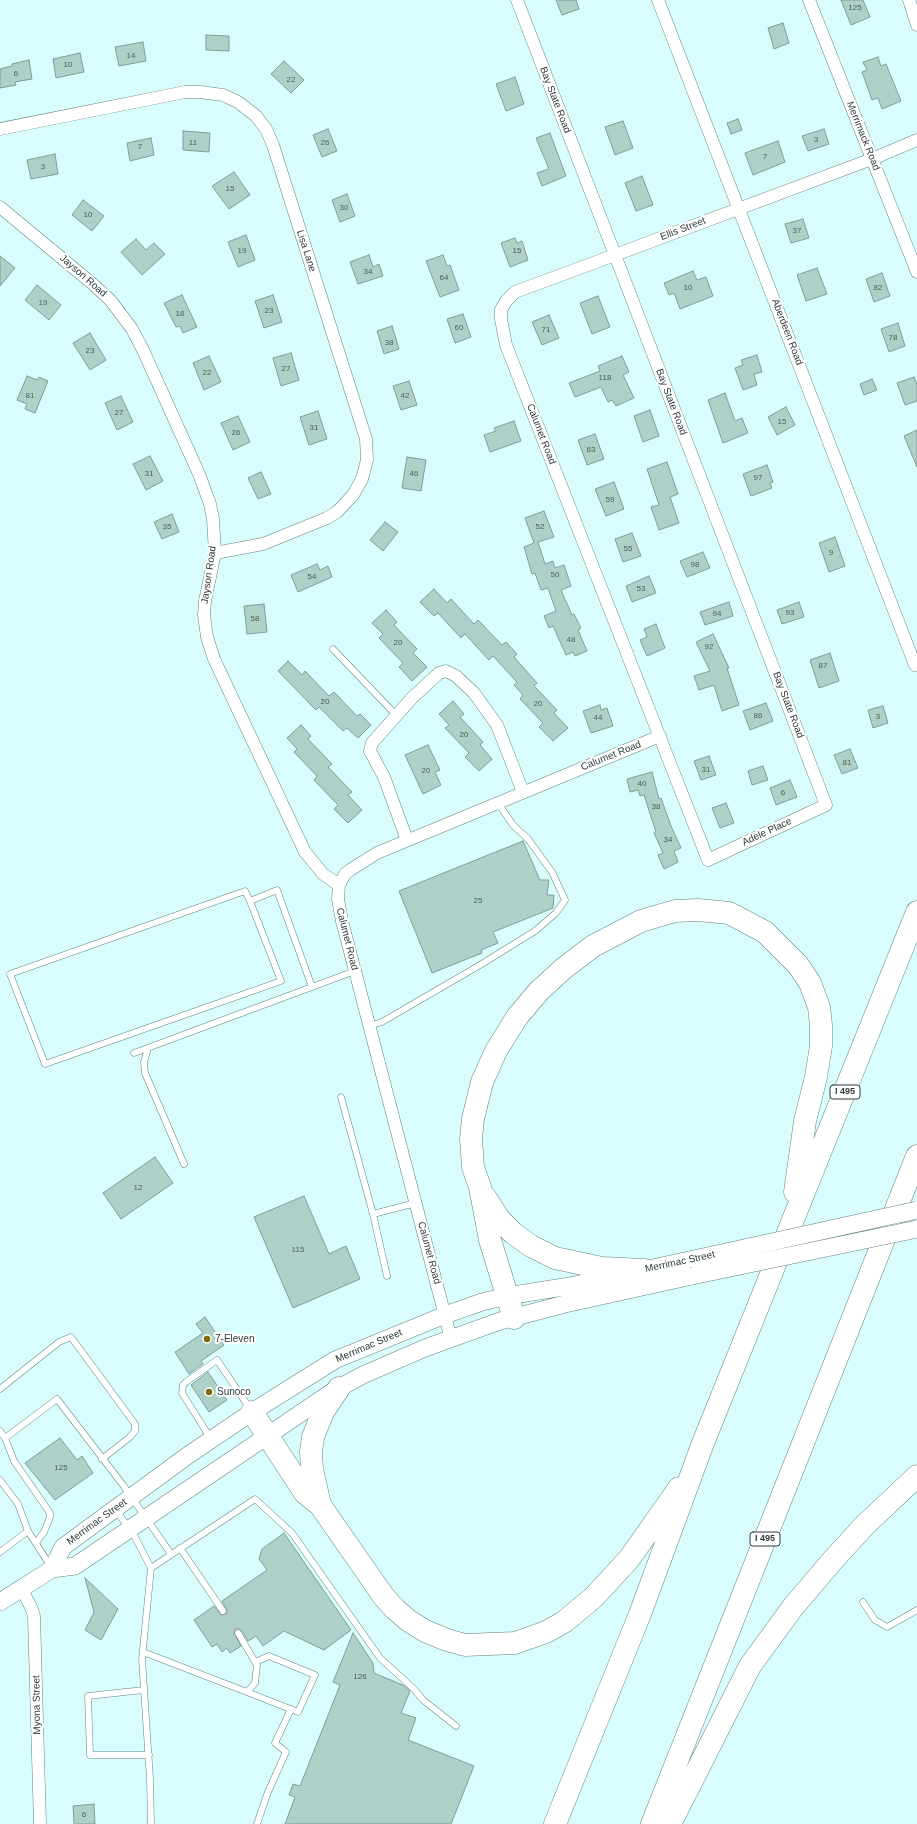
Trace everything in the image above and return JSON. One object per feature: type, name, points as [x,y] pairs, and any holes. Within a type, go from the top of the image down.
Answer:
[{"type":"highway","points":[[514,1318],[490,1240],[480,1187],[474,1167],[471,1139],[482,1082],[496,1051],[517,1017],[539,991],[563,969],[593,946],[641,921],[675,911],[698,910],[729,913],[765,932],[783,948],[798,965],[810,983],[818,1007],[821,1025],[821,1046],[805,1121],[791,1226]]},
{"type":"highway","name":"I 495","points":[[555,1824],[640,1614],[696,1462],[917,912]]},
{"type":"highway","name":"I 495","points":[[652,1824],[917,1156]]},
{"type":"highway","points":[[480,1187],[500,1220],[513,1233],[531,1246],[555,1258],[581,1264],[602,1268],[644,1270]]},
{"type":"highway","points":[[320,1505],[312,1468],[311,1452],[313,1437],[323,1412],[339,1388]]},
{"type":"highway","points":[[252,1412],[305,1493],[320,1505],[384,1597],[409,1621],[425,1632],[465,1645],[516,1643],[546,1632],[564,1622],[594,1596],[629,1559],[696,1462]]},
{"type":"highway","points":[[670,1824],[750,1666],[794,1607],[833,1560],[865,1525],[917,1476]]},
{"type":"main road","name":"Merrimac Street","points":[[52,1569],[63,1547],[252,1412],[335,1360],[445,1315],[507,1296],[570,1286],[917,1210]]},
{"type":"main road","name":"Merrimac Street","points":[[52,1569],[75,1566],[145,1517],[339,1388],[363,1375],[425,1348],[514,1318],[565,1304],[917,1229]]},
{"type":"main road","points":[[0,1602],[52,1569]]},
{"type":"street","name":"Bay State Road","points":[[516,0],[826,805]]},
{"type":"street","name":"Aberdeen Road","points":[[658,0],[916,665]]},
{"type":"street","name":"Merrimack Road","points":[[809,0],[917,272]]},
{"type":"street","points":[[909,0],[917,25]]},
{"type":"street","name":"Lisa Lane","points":[[0,129],[185,92],[200,92],[223,96],[238,102],[256,116],[266,129],[273,145],[366,439],[367,460],[362,479],[353,495],[337,512],[327,518],[263,544],[214,553]]},
{"type":"street","name":"Ellis Street","points":[[501,310],[506,300],[515,292],[917,140]]},
{"type":"street","name":"Jayson Road","points":[[0,207],[111,301],[132,329],[146,357],[205,489],[213,519],[214,553],[205,601],[204,615],[207,637],[214,659],[300,844],[316,868],[339,886]]},
{"type":"street","name":"Calumet Road","points":[[501,310],[501,319],[506,345],[708,860]]},
{"type":"street","points":[[407,840],[384,777],[370,752],[372,743],[396,715],[439,673],[446,671],[456,676],[474,693],[497,724],[523,792]]},
{"type":"street","name":"Calumet Road","points":[[451,1339],[339,907],[339,886],[345,874],[355,866],[377,853],[660,736]]},
{"type":"street","name":"Adele Place","points":[[708,860],[826,805]]},
{"type":"street","name":"Myona Street","points":[[21,1588],[34,1616],[40,1824]]},
{"type":"lane","points":[[333,649],[396,715]]},
{"type":"lane","points":[[369,1026],[382,1022],[535,931],[556,913],[565,900],[552,872],[528,839],[513,825],[498,802]]},
{"type":"lane","points":[[250,901],[277,890],[312,987]]},
{"type":"lane","points":[[245,891],[250,901],[281,982],[45,1064],[10,974],[245,891]]},
{"type":"lane","points":[[134,1053],[355,971]]},
{"type":"lane","points":[[148,1048],[144,1062],[145,1073],[184,1164]]},
{"type":"lane","points":[[341,1097],[373,1214],[388,1276]]},
{"type":"lane","points":[[373,1214],[416,1204]]},
{"type":"lane","points":[[0,1389],[59,1342],[71,1337],[135,1424],[135,1431],[133,1435],[102,1459]]},
{"type":"lane","points":[[212,1440],[182,1393],[182,1388],[186,1382],[217,1360],[252,1412]]},
{"type":"lane","points":[[5,1438],[57,1399],[131,1497],[171,1554]]},
{"type":"lane","points":[[0,1431],[5,1438],[14,1461],[50,1513],[50,1517],[44,1532],[36,1542]]},
{"type":"lane","points":[[0,1480],[18,1504],[28,1531],[52,1569]]},
{"type":"lane","points":[[151,1568],[255,1499],[292,1533],[380,1658],[414,1689],[423,1700],[456,1726]]},
{"type":"lane","points":[[115,1509],[129,1529],[151,1568],[142,1652],[149,1755],[151,1824]]},
{"type":"lane","points":[[0,1552],[28,1531]]},
{"type":"lane","points":[[180,1548],[222,1611]]},
{"type":"lane","points":[[863,1602],[875,1620],[887,1627],[917,1610]]},
{"type":"lane","points":[[238,1633],[257,1666],[255,1683],[247,1692]]},
{"type":"lane","points":[[142,1652],[298,1712],[315,1675],[269,1656],[255,1662]]},
{"type":"lane","points":[[144,1690],[88,1696],[90,1755],[149,1755]]},
{"type":"lane","points":[[257,1824],[268,1792],[286,1752],[275,1743],[291,1710]]},
{"type":"building","points":[[556,0],[576,0],[579,9],[562,15]]},
{"type":"building","points":[[841,0],[863,0],[870,17],[851,25]]},
{"type":"building","points":[[783,23],[789,43],[774,49],[768,28]]},
{"type":"building","points":[[206,35],[229,36],[229,51],[206,50]]},
{"type":"building","points":[[143,42],[146,61],[119,66],[115,47]]},
{"type":"building","points":[[80,53],[84,72],[56,78],[53,59]]},
{"type":"building","points":[[878,57],[881,66],[886,64],[901,101],[882,109],[878,98],[872,100],[862,72],[867,70],[863,62]]},
{"type":"building","points":[[29,60],[32,79],[15,82],[16,85],[0,88],[0,69],[12,66],[12,64]]},
{"type":"building","points":[[284,61],[304,80],[291,93],[271,74]]},
{"type":"building","points":[[515,77],[524,104],[506,111],[496,84]]},
{"type":"building","points":[[738,119],[742,130],[731,134],[727,123]]},
{"type":"building","points":[[623,121],[633,148],[615,155],[605,127]]},
{"type":"building","points":[[328,129],[337,151],[322,157],[313,135]]},
{"type":"building","points":[[824,129],[829,144],[808,151],[802,136]]},
{"type":"building","points":[[183,131],[210,133],[209,152],[183,150]]},
{"type":"building","points":[[550,133],[566,176],[542,186],[537,173],[549,169],[536,138]]},
{"type":"building","points":[[151,138],[154,155],[130,161],[127,143]]},
{"type":"building","points":[[778,141],[785,162],[753,175],[745,153]]},
{"type":"building","points":[[55,154],[58,174],[31,179],[27,160]]},
{"type":"building","points":[[234,172],[250,195],[229,209],[212,186]]},
{"type":"building","points":[[642,176],[653,205],[636,211],[625,183]]},
{"type":"building","points":[[347,194],[355,216],[340,222],[332,200]]},
{"type":"building","points":[[83,200],[104,216],[92,231],[72,215]]},
{"type":"building","points":[[803,219],[809,238],[791,243],[785,224]]},
{"type":"building","points":[[246,235],[255,260],[238,267],[228,242]]},
{"type":"building","points":[[515,238],[517,243],[522,241],[528,260],[510,267],[501,243]]},
{"type":"building","points":[[136,239],[146,250],[154,243],[165,254],[142,275],[121,252]]},
{"type":"building","points":[[369,255],[373,267],[379,264],[383,276],[358,284],[350,262]]},
{"type":"building","points":[[443,255],[447,266],[450,265],[459,290],[440,297],[426,261]]},
{"type":"building","points":[[0,256],[15,268],[0,286]]},
{"type":"building","points":[[817,268],[827,294],[806,301],[797,275]]},
{"type":"building","points":[[693,271],[697,280],[706,277],[713,296],[680,309],[674,293],[669,295],[664,283]]},
{"type":"building","points":[[882,273],[890,296],[874,302],[866,279]]},
{"type":"building","points":[[37,285],[61,305],[49,320],[25,300]]},
{"type":"building","points":[[182,295],[197,327],[183,333],[180,326],[176,327],[164,303]]},
{"type":"building","points":[[273,295],[282,322],[264,328],[255,301]]},
{"type":"building","points":[[598,296],[610,327],[592,334],[580,303]]},
{"type":"building","points":[[463,314],[471,337],[455,343],[447,319]]},
{"type":"building","points":[[549,315],[559,338],[542,345],[532,322]]},
{"type":"building","points":[[898,323],[905,346],[889,352],[881,329]]},
{"type":"building","points":[[392,326],[399,349],[384,354],[377,331]]},
{"type":"building","points":[[90,333],[106,360],[90,370],[73,343]]},
{"type":"building","points":[[291,353],[299,380],[281,386],[273,358]]},
{"type":"building","points":[[757,355],[762,372],[754,374],[757,385],[743,390],[735,368],[743,365],[741,360]]},
{"type":"building","points":[[209,356],[221,382],[204,390],[193,363]]},
{"type":"building","points":[[622,356],[629,372],[623,375],[634,398],[616,406],[612,400],[608,402],[601,387],[575,397],[569,383],[600,371],[598,366]]},
{"type":"building","points":[[27,376],[37,380],[39,377],[48,381],[35,413],[25,409],[27,404],[17,400]]},
{"type":"building","points":[[914,377],[917,384],[917,401],[905,405],[897,383]]},
{"type":"building","points":[[872,379],[877,390],[864,395],[860,384]]},
{"type":"building","points":[[409,381],[417,405],[401,410],[393,386]]},
{"type":"building","points":[[725,393],[735,421],[742,418],[748,433],[723,443],[708,400]]},
{"type":"building","points":[[121,396],[133,422],[117,430],[105,403]]},
{"type":"building","points":[[786,407],[795,425],[777,435],[768,417]]},
{"type":"building","points":[[650,410],[659,436],[643,442],[634,416]]},
{"type":"building","points":[[318,411],[327,439],[309,445],[300,417]]},
{"type":"building","points":[[238,416],[250,442],[233,450],[221,423]]},
{"type":"building","points":[[514,421],[521,441],[490,452],[484,435],[496,431],[494,428]]},
{"type":"building","points":[[917,430],[917,467],[904,436]]},
{"type":"building","points":[[595,434],[604,459],[587,465],[578,440]]},
{"type":"building","points":[[150,456],[163,481],[146,490],[133,464]]},
{"type":"building","points":[[407,457],[426,460],[421,491],[402,488]]},
{"type":"building","points":[[667,462],[678,494],[670,497],[679,523],[659,530],[651,507],[659,505],[647,469]]},
{"type":"building","points":[[767,465],[773,482],[770,483],[772,488],[751,496],[743,474]]},
{"type":"building","points":[[261,472],[271,494],[258,499],[248,478]]},
{"type":"building","points":[[614,482],[624,509],[606,516],[595,489]]},
{"type":"building","points":[[544,511],[554,537],[538,542],[545,564],[553,561],[555,568],[564,565],[571,586],[561,590],[572,615],[574,614],[581,628],[578,630],[587,651],[575,656],[573,652],[566,655],[553,626],[549,628],[544,616],[556,611],[548,588],[541,590],[535,573],[532,574],[524,547],[534,543],[525,518]]},
{"type":"building","points":[[172,514],[179,532],[162,539],[154,522]]},
{"type":"building","points":[[385,522],[398,532],[383,551],[370,540]]},
{"type":"building","points":[[632,533],[641,556],[623,562],[615,539]]},
{"type":"building","points":[[835,537],[845,566],[829,572],[819,543]]},
{"type":"building","points":[[703,552],[710,568],[687,577],[680,561]]},
{"type":"building","points":[[317,564],[320,570],[328,566],[332,577],[298,592],[291,575]]},
{"type":"building","points":[[649,576],[656,593],[632,602],[626,586]]},
{"type":"building","points":[[434,589],[447,603],[451,599],[474,624],[478,620],[502,645],[506,642],[517,654],[514,657],[537,683],[534,686],[557,710],[554,713],[568,728],[553,741],[539,727],[543,723],[520,699],[523,695],[514,685],[517,682],[493,656],[489,660],[465,634],[461,638],[438,613],[434,616],[420,602]]},
{"type":"building","points":[[729,602],[733,616],[705,625],[700,612]]},
{"type":"building","points":[[799,602],[804,617],[782,624],[777,610]]},
{"type":"building","points":[[264,604],[267,632],[247,634],[244,606]]},
{"type":"building","points":[[386,610],[397,622],[394,625],[417,649],[413,653],[427,667],[412,681],[399,667],[403,663],[379,638],[383,634],[372,623]]},
{"type":"building","points":[[656,624],[665,648],[647,656],[640,640],[647,637],[644,629]]},
{"type":"building","points":[[713,634],[729,668],[727,668],[739,705],[722,711],[714,685],[699,690],[694,676],[710,671],[696,642]]},
{"type":"building","points":[[830,653],[839,681],[819,688],[810,660]]},
{"type":"building","points":[[288,661],[302,675],[305,671],[329,696],[334,692],[357,716],[360,714],[371,725],[358,738],[347,728],[343,731],[319,707],[316,710],[278,671]]},
{"type":"building","points":[[453,701],[464,714],[460,717],[483,742],[480,745],[492,759],[479,771],[465,757],[469,753],[445,728],[449,725],[439,714]]},
{"type":"building","points":[[766,703],[773,721],[750,730],[743,711]]},
{"type":"building","points":[[600,705],[601,710],[607,708],[613,726],[591,733],[583,711]]},
{"type":"building","points":[[883,706],[888,723],[873,728],[868,710]]},
{"type":"building","points":[[301,725],[311,736],[308,739],[332,764],[328,767],[352,792],[348,795],[362,810],[348,823],[334,809],[338,805],[314,780],[317,776],[294,752],[297,749],[287,738]]},
{"type":"building","points":[[428,745],[440,770],[435,772],[441,785],[423,794],[405,755]]},
{"type":"building","points":[[850,749],[858,768],[842,774],[834,755]]},
{"type":"building","points":[[709,756],[716,775],[701,780],[694,761]]},
{"type":"building","points":[[763,766],[768,780],[752,785],[748,771]]},
{"type":"building","points":[[652,772],[659,799],[661,798],[681,848],[674,851],[678,862],[664,869],[658,855],[663,853],[654,833],[656,832],[644,795],[640,796],[638,790],[630,792],[627,779]]},
{"type":"building","points":[[790,780],[797,797],[776,805],[770,788]]},
{"type":"building","points":[[726,803],[734,823],[720,828],[712,808]]},
{"type":"building","points":[[523,841],[540,880],[549,880],[547,895],[554,895],[553,908],[493,932],[498,943],[481,950],[482,953],[432,973],[399,891]]},
{"type":"building","points":[[155,1157],[173,1183],[121,1219],[103,1193]]},
{"type":"building","points":[[304,1196],[329,1254],[346,1246],[360,1279],[293,1308],[254,1217]]},
{"type":"building","name":"7-Eleven","points":[[205,1317],[224,1345],[201,1361],[203,1364],[189,1374],[175,1352],[203,1333],[196,1324]]},
{"type":"building","points":[[208,1372],[227,1400],[209,1412],[191,1385]]},
{"type":"building","points":[[60,1438],[77,1460],[82,1456],[93,1473],[55,1500],[25,1463]]},
{"type":"building","points":[[284,1533],[351,1630],[324,1650],[284,1631],[263,1646],[256,1636],[248,1641],[242,1631],[238,1629],[235,1629],[234,1633],[241,1646],[230,1653],[227,1648],[222,1652],[217,1644],[212,1647],[194,1620],[214,1606],[221,1615],[226,1614],[227,1610],[222,1601],[267,1570],[259,1559],[262,1549]]},
{"type":"building","points":[[85,1578],[118,1609],[101,1640],[85,1630],[94,1612]]},
{"type":"building","points":[[353,1633],[373,1663],[374,1673],[403,1685],[410,1691],[401,1713],[416,1718],[408,1740],[474,1766],[451,1824],[285,1824],[295,1797],[289,1795],[293,1784],[300,1786],[340,1685],[333,1682]]},
{"type":"building","points":[[94,1804],[95,1824],[74,1824],[73,1806]]},
{"type":"place","name":"7-Eleven","points":[[207,1339]]},
{"type":"place","name":"Sunoco","points":[[209,1392]]}]
